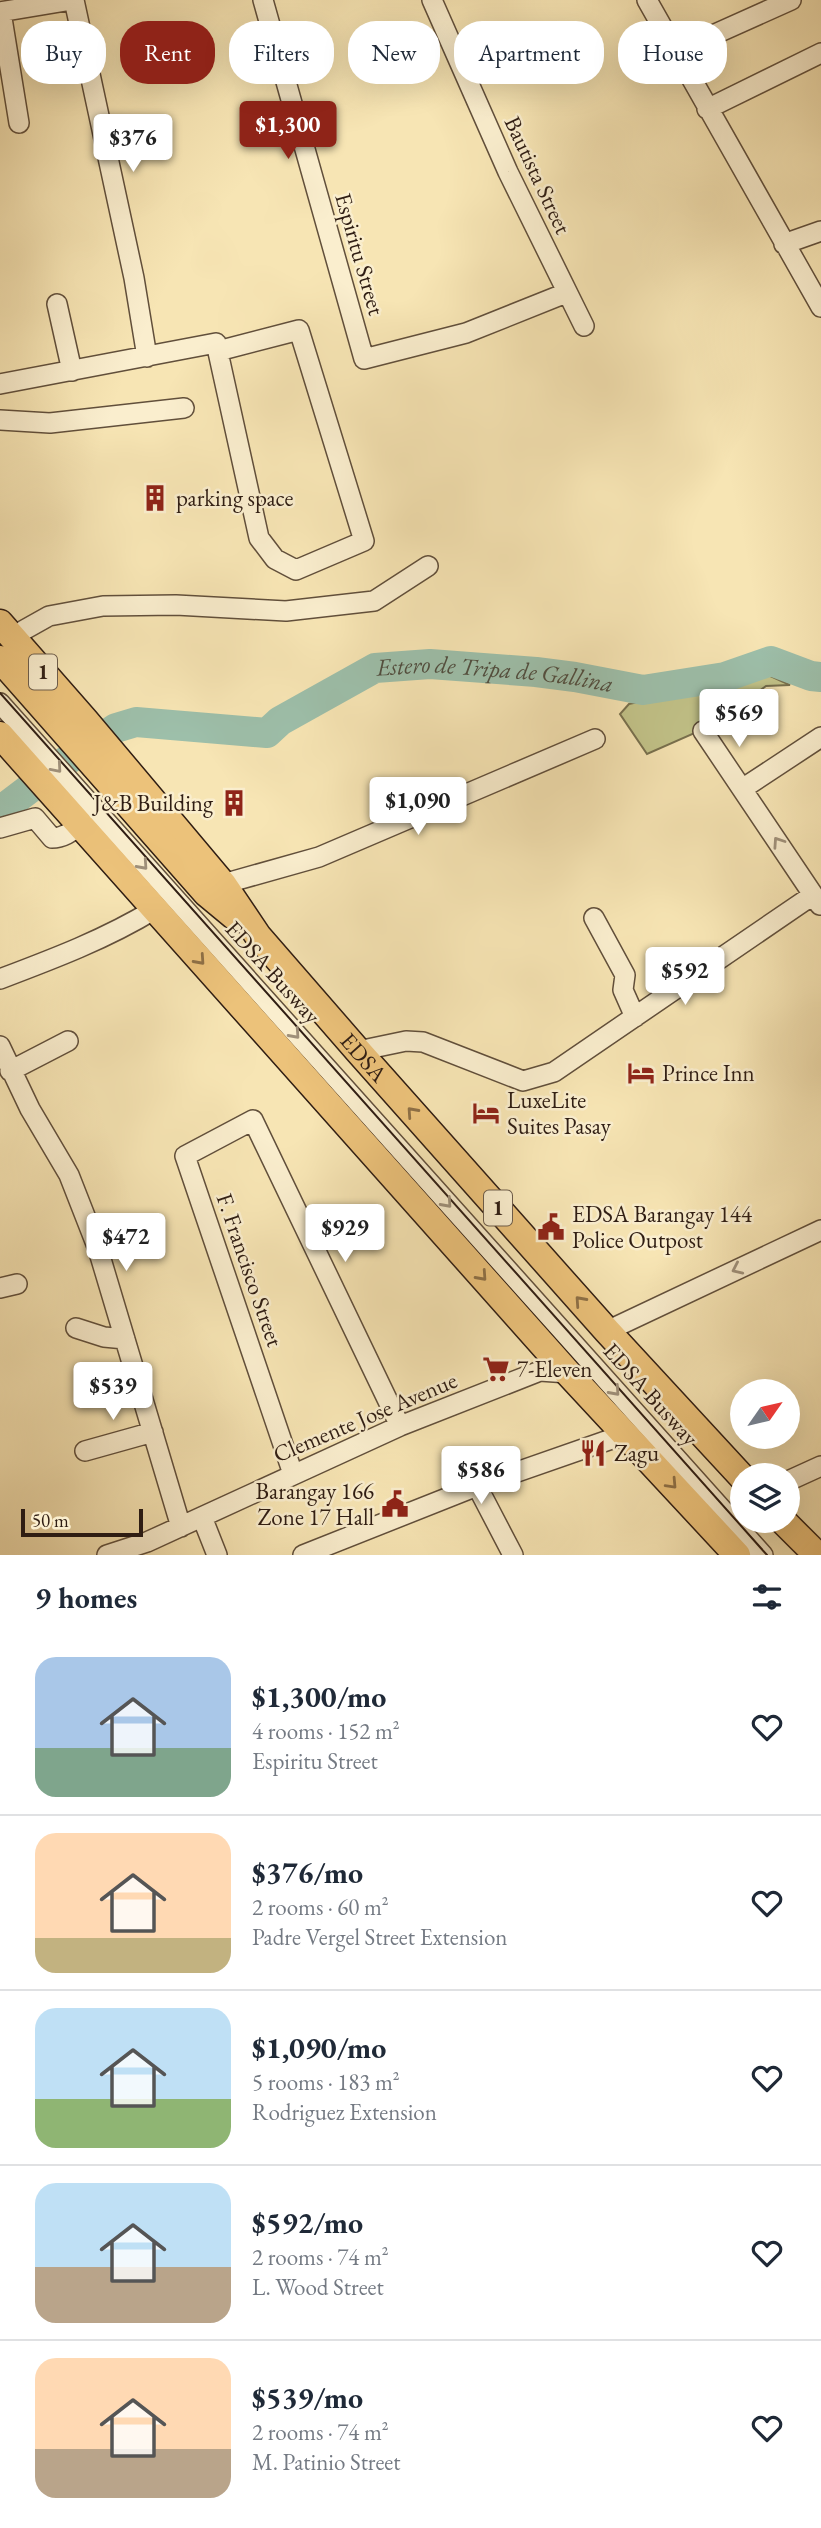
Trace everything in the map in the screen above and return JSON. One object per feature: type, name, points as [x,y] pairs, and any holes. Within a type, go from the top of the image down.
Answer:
[{"type":"highway","name":"EDSA","points":[[5,640],[86,720],[120,778],[223,884],[258,936],[358,1051],[607,1331],[730,1464]]},
{"type":"highway","points":[[5,640],[120,778],[205,892],[258,936]]},
{"type":"highway","points":[[9,728],[32,773],[83,819],[155,909],[568,1373],[737,1555]]},
{"type":"highway","points":[[795,1533],[817,1555]]},
{"type":"street","points":[[19,123],[1,12],[73,0],[134,278],[147,357]]},
{"type":"street","name":"Espiritu Street","points":[[263,0],[364,359],[466,333],[566,293]]},
{"type":"street","name":"Bautista Street","points":[[432,0],[508,172],[584,326]]},
{"type":"street","points":[[647,0],[658,21]]},
{"type":"street","points":[[727,29],[791,0]]},
{"type":"street","points":[[707,109],[821,53]]},
{"type":"street","points":[[693,84],[821,307]]},
{"type":"street","points":[[784,244],[821,231]]},
{"type":"street","points":[[57,303],[72,371]]},
{"type":"street","points":[[0,384],[217,347],[299,330],[365,541],[296,570],[275,559],[259,538],[217,347]]},
{"type":"street","points":[[0,420],[50,424],[184,408]]},
{"type":"street","points":[[5,640],[49,617],[103,606],[176,605],[286,611],[374,601],[428,566]]},
{"type":"street","name":"EDSA Busway","points":[[0,702],[9,728],[83,819],[763,1555]]},
{"type":"street","points":[[358,1051],[406,1041],[423,1042],[523,1081],[554,1072],[817,900],[703,732]]},
{"type":"street","points":[[742,789],[821,737]]},
{"type":"street","points":[[223,884],[319,857],[595,739]]},
{"type":"street","points":[[0,828],[35,818],[55,839],[65,836],[83,819]]},
{"type":"street","points":[[0,979],[71,952],[129,925],[155,909]]},
{"type":"street","points":[[594,918],[625,975],[623,990],[635,1017]]},
{"type":"street","points":[[10,1071],[68,1041]]},
{"type":"street","points":[[0,1046],[30,1109],[69,1175],[98,1249],[181,1527]]},
{"type":"street","name":"F. Francisco Street","points":[[293,1474],[185,1156],[253,1120],[400,1426]]},
{"type":"street","points":[[607,1331],[821,1230]]},
{"type":"street","points":[[76,1328],[111,1339],[125,1339]]},
{"type":"street","name":"Clemente Jose Avenue","points":[[107,1555],[147,1542],[400,1426],[540,1371],[568,1373]]},
{"type":"street","points":[[85,1451],[153,1432]]},
{"type":"street","points":[[303,1555],[327,1551],[477,1486],[626,1434]]},
{"type":"street","points":[[800,1476],[821,1466]]},
{"type":"street","points":[[477,1486],[513,1555]]},
{"type":"street","points":[[202,1517],[217,1555]]},
{"type":"green space","points":[[766,674],[790,685],[766,686],[713,725],[647,754],[620,714],[629,704]]},
{"type":"waterway","name":"Estero de Tripa de Gallina","points":[[0,811],[66,761],[116,728],[136,722],[267,733],[280,721],[375,668],[430,664],[536,672],[643,690],[725,677],[771,661],[821,677]]},
{"type":"tram line","points":[[0,693],[767,1555]]},
{"type":"place","name":"parking space","points":[[155,498]]},
{"type":"place","name":"J&B Building","points":[[234,803]]},
{"type":"place","name":"Prince Inn","points":[[641,1073]]},
{"type":"place","name":"LuxeLite Suites Pasay","points":[[486,1113]]},
{"type":"place","name":"EDSA Barangay 144 Police Outpost","points":[[551,1227]]},
{"type":"place","name":"7-Eleven","points":[[496,1369]]},
{"type":"place","name":"Zagu","points":[[593,1453]]},
{"type":"place","name":"Barangay 166 Zone 17 Hall","points":[[395,1504]]}]
